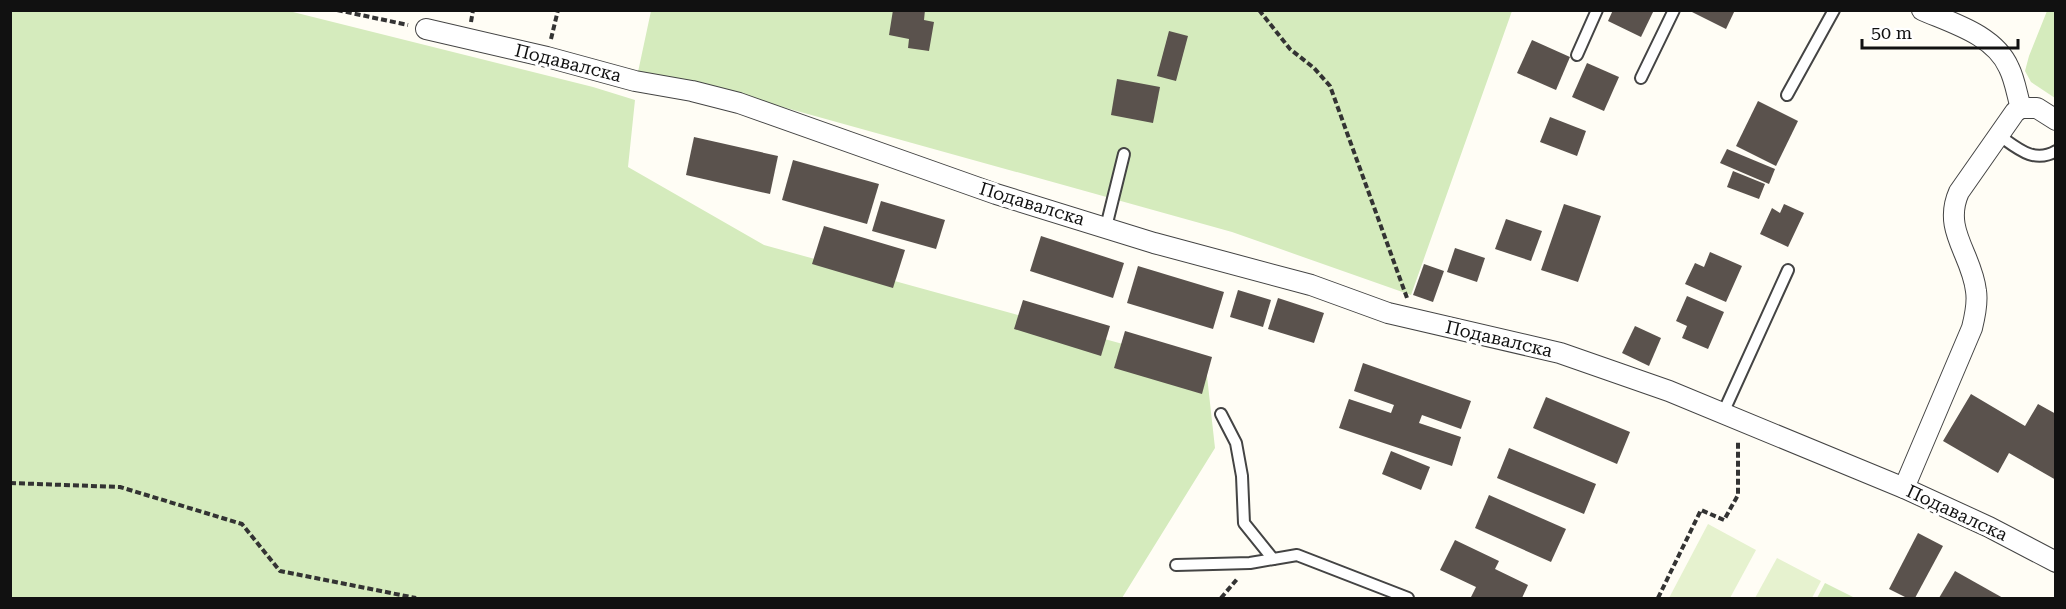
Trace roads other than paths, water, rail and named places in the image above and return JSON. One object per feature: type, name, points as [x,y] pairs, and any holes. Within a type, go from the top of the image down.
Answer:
[{"type":"street","points":[[1922,10],[1990,42],[2009,67],[2021,108]]},
{"type":"street","name":"Подавалска","points":[[426,29],[547,57],[635,81],[739,103],[996,194],[1154,243],[1311,285],[1368,307],[1415,320],[1560,353],[1669,391],[1904,488],[1989,527],[2055,562]]},
{"type":"street","points":[[1904,488],[1972,328],[1977,306],[1976,290],[1952,217],[1954,202],[2015,112],[2021,108],[2037,108],[2055,120]]},
{"type":"lane","points":[[1577,55],[1597,10]]},
{"type":"lane","points":[[1641,78],[1674,10]]},
{"type":"lane","points":[[1787,95],[1834,10]]},
{"type":"lane","points":[[2000,136],[2030,155],[2040,157],[2055,151]]},
{"type":"lane","points":[[1106,227],[1124,154]]},
{"type":"lane","points":[[1723,413],[1788,270]]},
{"type":"lane","points":[[1221,414],[1236,443],[1242,476],[1244,523],[1273,559]]},
{"type":"lane","points":[[1176,565],[1250,563],[1297,555],[1408,598]]}]
